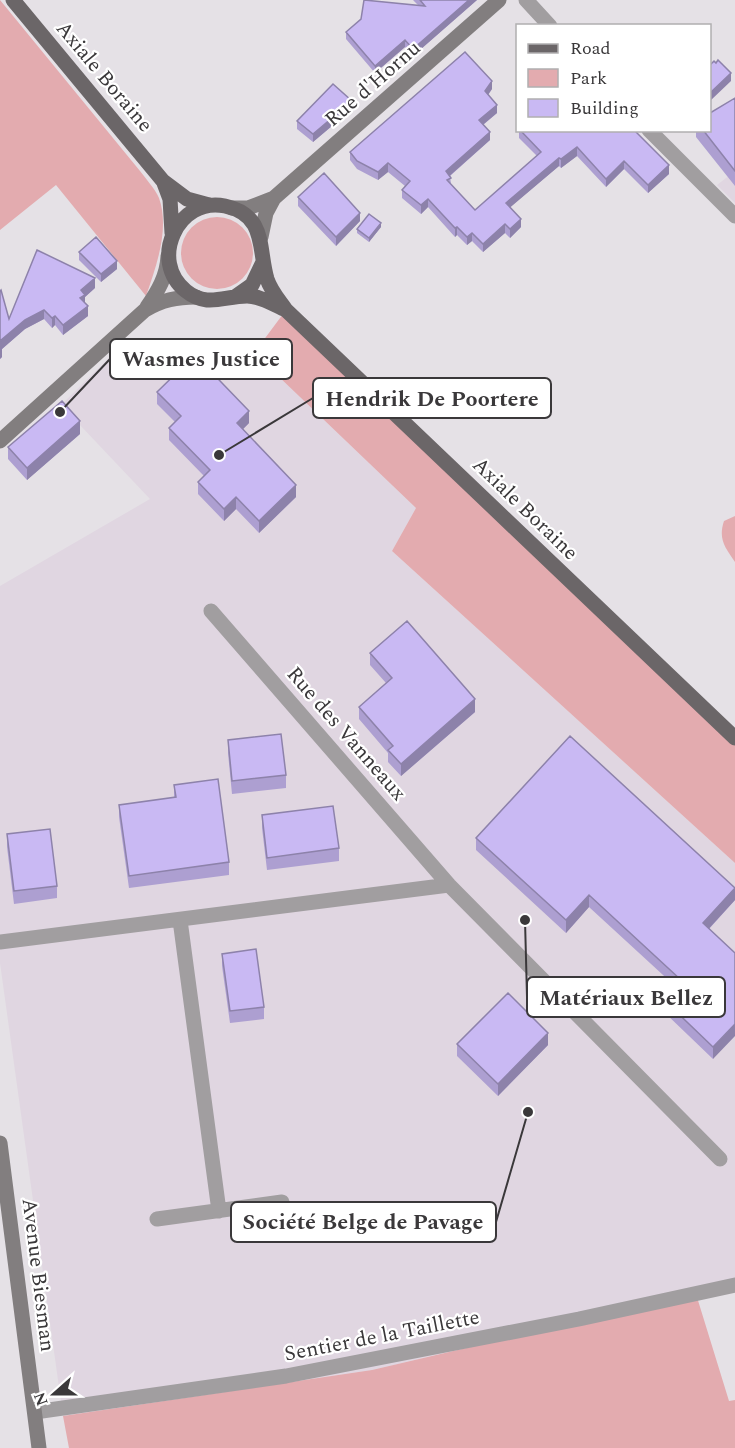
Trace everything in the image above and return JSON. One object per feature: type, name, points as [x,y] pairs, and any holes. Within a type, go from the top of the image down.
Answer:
[{"type":"main road","name":"Axiale Boraine","points":[[13,0],[163,181]]},
{"type":"main road","points":[[163,181],[187,199],[210,206],[232,208],[250,220],[261,237]]},
{"type":"main road","points":[[163,181],[170,199],[172,234],[168,256],[176,280],[196,297]]},
{"type":"main road","points":[[172,234],[181,221],[194,210],[210,206]]},
{"type":"main road","name":"Axiale Boraine","points":[[261,237],[263,262],[271,290],[286,310],[735,738]]},
{"type":"main road","points":[[229,300],[252,285],[263,262]]},
{"type":"main road","name":"Axiale Boraine","points":[[196,297],[207,301],[247,296],[286,310]]},
{"type":"street","name":"Rue d'Hornu","points":[[274,198],[499,0]]},
{"type":"street","points":[[526,0],[548,24]]},
{"type":"street","points":[[651,132],[735,216]]},
{"type":"street","points":[[232,208],[248,208],[274,198]]},
{"type":"street","points":[[261,237],[264,219],[274,198]]},
{"type":"street","points":[[0,441],[145,310],[157,294],[167,270],[168,256]]},
{"type":"street","points":[[145,310],[159,302],[178,297],[196,297]]},
{"type":"street","name":"Rue des Vanneaux","points":[[211,610],[449,885],[720,1159]]},
{"type":"street","points":[[0,942],[449,885]]},
{"type":"street","points":[[180,920],[219,1211]]},
{"type":"street","name":"Avenue Biesman","points":[[0,1143],[39,1448]]},
{"type":"street","points":[[157,1219],[282,1202]]},
{"type":"street","name":"Sentier de la Taillette","points":[[35,1412],[286,1376],[579,1319],[735,1285]]},
{"type":"shaded area","points":[[735,171],[735,203],[717,185]]},
{"type":"shaded area","points":[[168,341],[254,353],[416,508],[392,551],[735,863],[735,1281],[696,1294],[372,1370],[63,1416],[0,963],[0,586],[150,499],[61,405],[111,356],[122,366]]},
{"type":"green space","points":[[0,0],[140,171],[159,198],[163,222],[162,235],[146,296],[56,185],[0,230]]},
{"type":"green space","points":[[224,217],[243,227],[251,239],[253,253],[251,267],[243,279],[231,287],[210,289],[191,279],[183,267],[181,246],[191,227],[203,219]]},
{"type":"green space","points":[[286,310],[735,739],[735,863],[392,551],[416,508],[254,353]]},
{"type":"green space","points":[[735,516],[735,562],[722,538],[722,527],[724,521]]},
{"type":"green space","points":[[696,1294],[729,1401],[735,1400],[735,1448],[69,1448],[63,1416],[372,1370]]},
{"type":"building","points":[[364,0],[425,6],[420,0],[469,0],[413,49],[405,40],[375,66],[346,32],[361,19]]},
{"type":"building","points":[[465,52],[492,81],[485,91],[497,105],[479,120],[490,132],[446,171],[451,178],[447,180],[475,210],[541,152],[522,132],[636,132],[669,165],[648,185],[624,161],[606,179],[577,147],[561,159],[559,158],[506,203],[521,219],[510,229],[505,224],[483,244],[472,233],[467,237],[457,227],[455,228],[428,199],[421,205],[402,190],[410,181],[388,163],[378,172],[357,161],[350,152]]},
{"type":"building","points":[[718,60],[731,73],[711,92],[711,64],[714,61],[716,63]]},
{"type":"building","points":[[333,84],[352,101],[313,134],[297,121]]},
{"type":"building","points":[[735,98],[735,171],[705,132],[711,132],[711,112]]},
{"type":"building","points":[[324,173],[360,213],[336,237],[298,197]]},
{"type":"building","points":[[369,214],[381,223],[369,238],[357,229]]},
{"type":"building","points":[[96,237],[117,261],[101,274],[79,252]]},
{"type":"building","points":[[37,250],[95,278],[81,290],[85,295],[80,298],[88,306],[63,325],[55,316],[52,318],[44,310],[25,320],[0,341],[0,291],[9,319]]},
{"type":"building","points":[[195,355],[249,411],[237,423],[296,485],[259,521],[236,497],[224,509],[198,482],[210,470],[169,428],[181,416],[157,392]]},
{"type":"building","points":[[62,401],[80,421],[27,468],[8,447]]},
{"type":"building","points":[[407,621],[475,699],[401,764],[388,750],[393,746],[359,707],[392,678],[370,653]]},
{"type":"building","points":[[281,734],[286,775],[232,781],[228,740]]},
{"type":"building","points":[[570,736],[735,888],[703,923],[735,953],[735,1024],[713,1047],[663,999],[681,980],[589,895],[566,920],[476,838]]},
{"type":"building","points":[[218,779],[229,862],[129,876],[119,805],[176,797],[174,785]]},
{"type":"building","points":[[333,806],[339,848],[267,858],[262,815]]},
{"type":"building","points":[[50,829],[57,886],[14,891],[7,834]]},
{"type":"building","points":[[256,949],[264,1007],[230,1011],[222,954]]},
{"type":"building","points":[[508,993],[548,1033],[498,1084],[457,1044]]},
{"type":"place","name":"Wasmes Justice","points":[[60,412]]},
{"type":"place","name":"Hendrik De Poortere","points":[[219,455]]},
{"type":"place","name":"Matériaux Bellez","points":[[525,920]]},
{"type":"place","name":"Société Belge de Pavage","points":[[528,1112]]}]
